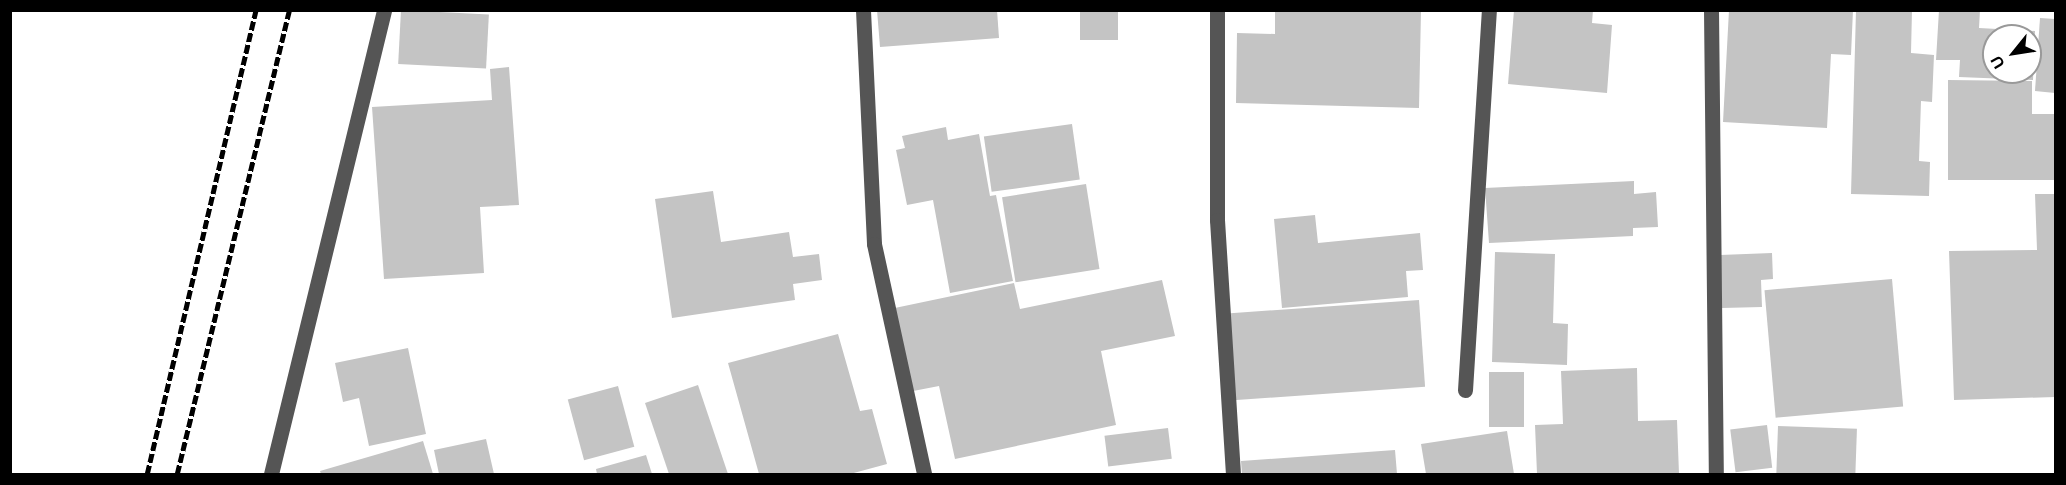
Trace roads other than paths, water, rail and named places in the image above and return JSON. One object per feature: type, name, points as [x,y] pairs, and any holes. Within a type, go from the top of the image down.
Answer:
[{"type":"street","points":[[271,474],[384,10]]},
{"type":"street","points":[[863,10],[874,244],[924,474]]},
{"type":"street","points":[[1217,10],[1216,220],[1233,474]]},
{"type":"street","points":[[1465,390],[1489,10]]},
{"type":"street","points":[[1711,10],[1716,474]]},
{"type":"railway","points":[[147,474],[256,10]]},
{"type":"railway","points":[[177,474],[289,10]]}]
